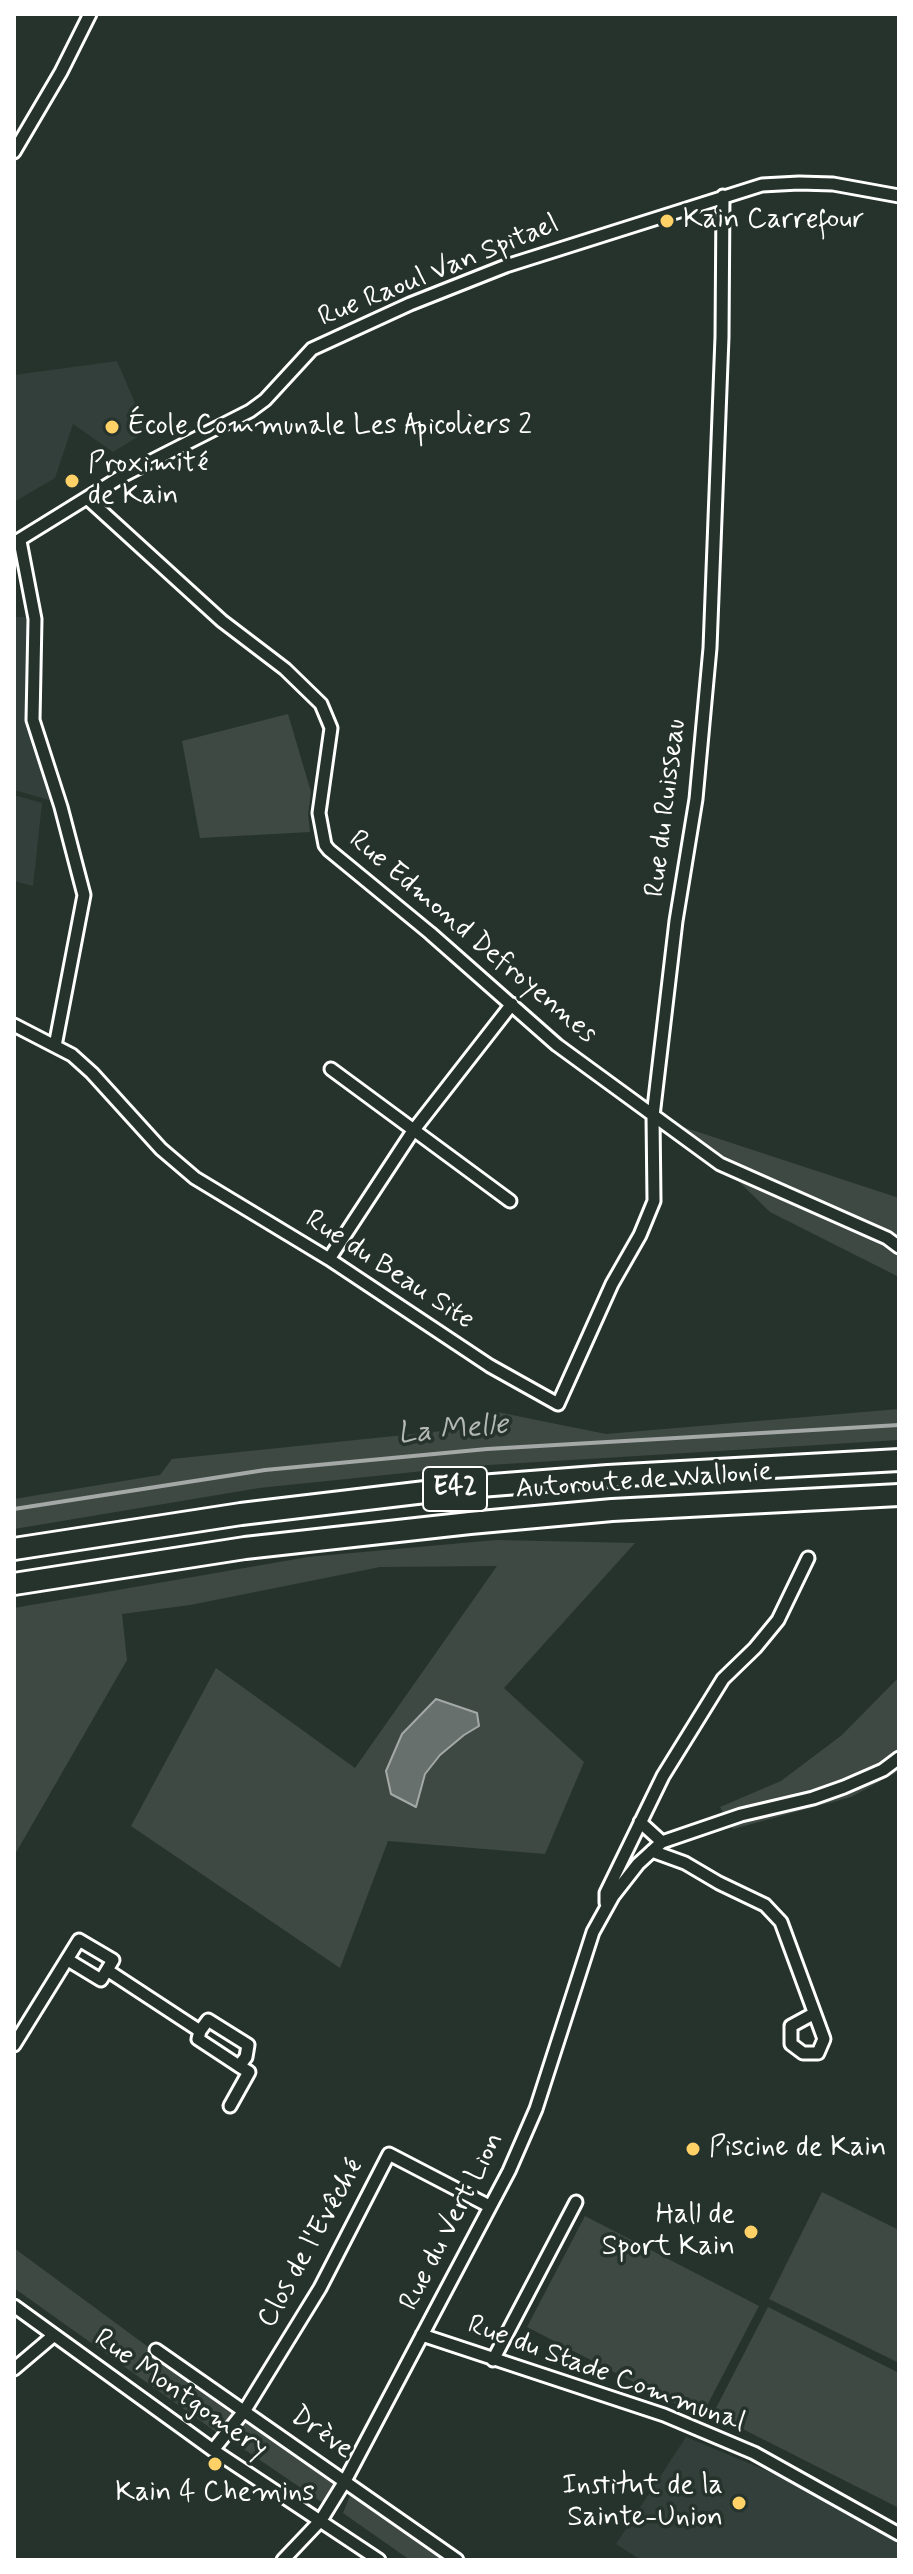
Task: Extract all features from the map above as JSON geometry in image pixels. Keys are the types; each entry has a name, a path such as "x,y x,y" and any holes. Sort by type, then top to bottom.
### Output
{"highway":[{"name":"Autoroute de Wallonie","path":"14,1549 241,1514 467,1487 899,1460"},
{"name":"Autoroute de Wallonie","path":"14,1584 245,1548 470,1523 612,1510 899,1495"}],"street":[{"path":"14,152 61,72 90,14"},
{"name":"Rue Raoul Van Spitael","path":"17,542 157,457 250,411 265,400 312,349 410,304 506,266 762,185 833,184 899,196"},
{"name":"Rue du Ruisseau","path":"558,1404 612,1284 640,1235 654,1201 653,1116 676,921 696,799 710,648 722,337 723,196"},
{"name":"Rue Edmond Defroyennes","path":"87,498 222,621 285,669 321,704 331,728 319,813 325,845 557,1045 720,1164 887,1238 899,1247"},
{"path":"17,542 35,619 33,720 61,807 84,895 55,1046"},
{"path":"329,1259 413,1131 512,1004"},
{"name":"Rue du Beau Site","path":"14,1025 72,1055 161,1149 195,1178 329,1259 490,1366 558,1404"},
{"path":"331,1069 510,1201"},
{"path":"606,1908 606,1893 663,1776 716,1689 778,1620 808,1558"},
{"path":"606,1908 621,1885 662,1842 741,1815 813,1798 883,1770 899,1758"},
{"path":"640,1822 662,1842"},
{"path":"652,1851 685,1863 765,1905 781,1922 813,2014"},
{"name":"Rue du Vert Lion","path":"283,2560 321,2520 345,2481 509,2171 536,2109 593,1932 606,1908"},
{"path":"14,2045 79,1940 113,1960 101,1980 68,1960"},
{"path":"107,1970 200,2031"},
{"path":"230,2106 249,2072 239,2066 198,2039 208,2020 248,2045 246,2057 239,2066"},
{"name":"Clos de l'Evêché","path":"213,2450 245,2410 320,2288 389,2154 489,2206"},
{"path":"493,2360 576,2202"},
{"name":"Rue Montgomery","path":"14,2306 213,2450 379,2560"},
{"name":"Rue du Stade Communal","path":"422,2335 664,2415 754,2453 899,2534"},
{"path":"14,2369 53,2336"},
{"name":"Drève","path":"156,2350 457,2560"}],"shaded area":[{"name":"École Communale Les Apicoliers 2","path":"117,361 147,431 113,452 73,424 55,478 14,502 14,375"},
{"path":"14,617 31,617 30,721 56,802 14,790"},
{"path":"288,714 311,792 308,814 310,832 200,838 182,741"},
{"path":"14,795 42,803 33,886 14,881"},
{"path":"683,1127 899,1198 899,1277 770,1212"},
{"path":"899,1409 899,1440 472,1466 259,1488 14,1529 14,1499 160,1475 172,1459 491,1426 497,1412 606,1434"},
{"path":"496,1540 635,1543 504,1688 584,1762 545,1854 388,1841 340,1968 131,1826 216,1668 355,1768 497,1566 380,1567 190,1605 122,1614 127,1660 14,1856 14,1608 308,1557"},
{"path":"899,1677 899,1771 851,1797 733,1829 720,1807 781,1781 842,1735"},
{"path":"436,1699 477,1713 479,1726 440,1755 425,1774 416,1807 391,1794 386,1771 402,1734"},
{"path":"822,2192 899,2230 899,2363 769,2299"},
{"path":"585,2216 759,2306 701,2417 527,2327"},
{"path":"14,2248 235,2411 219,2434 14,2288"},
{"path":"768,2307 899,2373 899,2508 713,2414"},
{"path":"246,2417 335,2480 323,2503 232,2441"},
{"name":"Institut de la Sainte-Union","path":"686,2437 806,2487 899,2540 899,2560 641,2560 616,2544"},
{"path":"352,2490 451,2560 410,2560 343,2513"}],"waterway":[{"name":"La Melle","path":"14,1509 265,1470 487,1449 899,1425"}],"place":[{"name":"Kain Carrefour","path":"667,221"},
{"name":"École Communale Les Apicoliers 2","path":"112,427"},
{"name":"Proximité de Kain","path":"72,481"},
{"name":"Piscine de Kain","path":"693,2149"},
{"name":"Hall de Sport Kain","path":"751,2232"},
{"name":"Kain 4 Chemins","path":"215,2464"},
{"name":"Institut de la Sainte-Union","path":"739,2503"}]}
